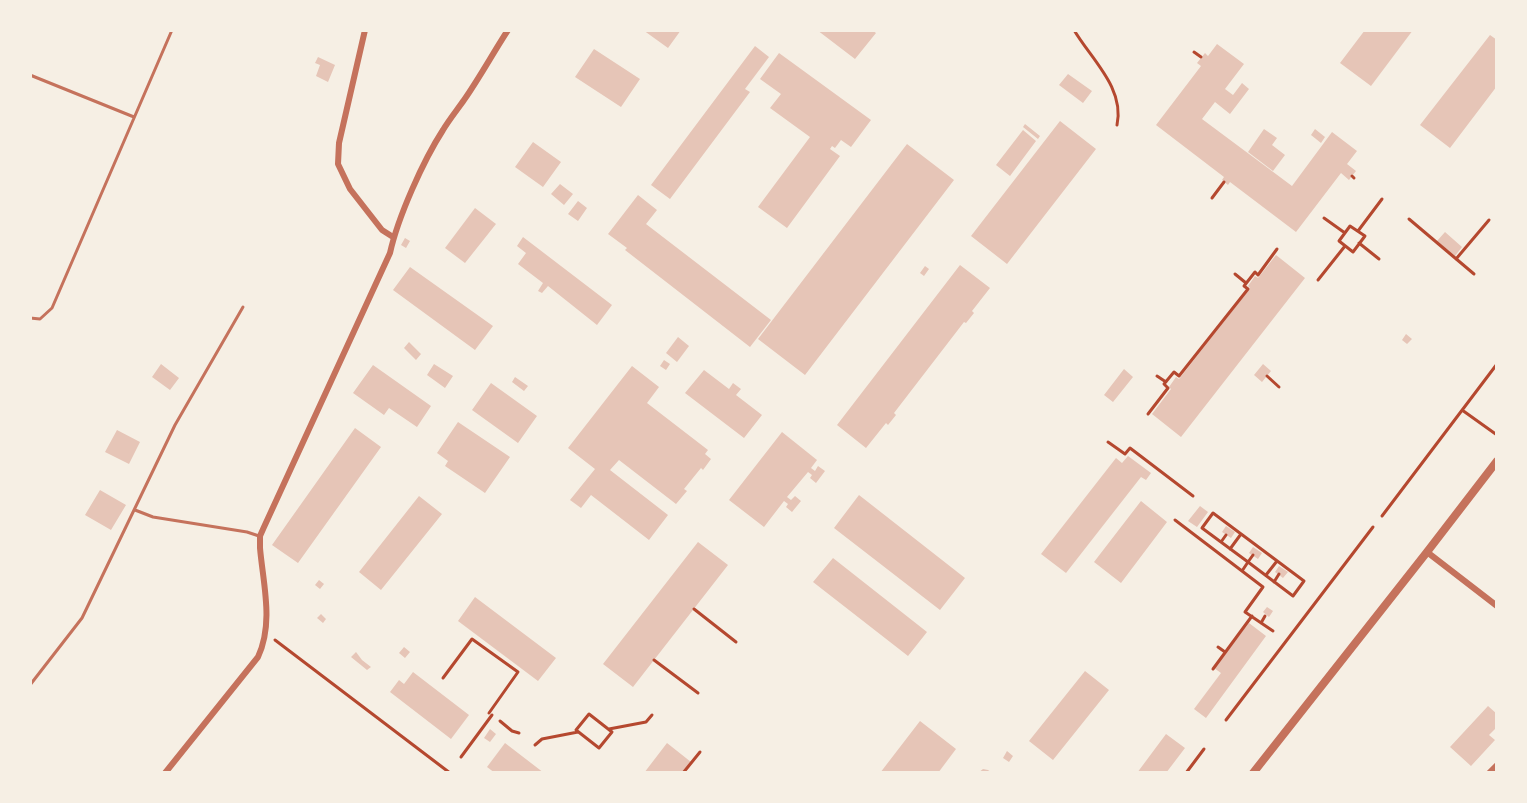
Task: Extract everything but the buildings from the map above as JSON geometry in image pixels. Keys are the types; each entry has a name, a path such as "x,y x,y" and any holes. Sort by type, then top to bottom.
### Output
{"street":[{"path":"365,30 339,143 338,164 350,189 382,230 393,237"},
{"path":"165,773 258,657 266,634 267,616 261,536 390,253 393,237 414,188 442,132 508,30"},
{"path":"1253,773 1497,461"},
{"path":"1427,552 1497,606"},
{"path":"1489,773 1497,765"}],"lane":[{"path":"30,318 40,319 52,308 172,30"},
{"path":"30,75 134,118"},
{"path":"30,686 82,618 175,425 243,307"},
{"path":"135,510 153,517 261,536"}],"path":[{"path":"1074,30 1113,90 1119,115 1117,125"},
{"path":"1194,52 1201,57"},
{"path":"1212,198 1224,182"},
{"path":"1358,231 1382,199"},
{"path":"1324,218 1345,233"},
{"path":"1409,219 1474,274"},
{"path":"1456,259 1490,220"},
{"path":"1350,226 1358,231 1365,236 1353,252 1339,241 1350,226"},
{"path":"1359,243 1379,259"},
{"path":"1318,280 1345,246"},
{"path":"1148,414 1168,388 1164,384 1174,372 1179,376 1248,289 1244,286 1246,283 1255,272 1258,275 1277,249"},
{"path":"1235,274 1246,283"},
{"path":"1382,516 1497,364"},
{"path":"1157,376 1166,382"},
{"path":"1267,376 1279,387"},
{"path":"1462,410 1497,435"},
{"path":"1108,442 1125,454 1130,448 1193,496"},
{"path":"1213,513 1304,581 1293,596 1221,542 1202,528 1213,513"},
{"path":"1175,520 1263,587 1245,612 1273,631"},
{"path":"1226,720 1373,527"},
{"path":"1230,549 1241,534"},
{"path":"1221,542 1226,535"},
{"path":"1242,570 1253,555"},
{"path":"1266,575 1277,561"},
{"path":"1274,582 1279,574"},
{"path":"694,609 736,642"},
{"path":"1213,669 1252,616"},
{"path":"1261,623 1265,616"},
{"path":"266,634 450,773"},
{"path":"443,678 472,639 518,672 461,757"},
{"path":"1218,647 1225,652"},
{"path":"654,660 698,693"},
{"path":"588,714 612,732 599,748 579,732 576,730 588,714"},
{"path":"609,729 646,722 651,715"},
{"path":"500,721 512,731 519,733"},
{"path":"535,745 542,738 579,732"},
{"path":"1186,773 1204,749"},
{"path":"683,773 700,752"}]}
